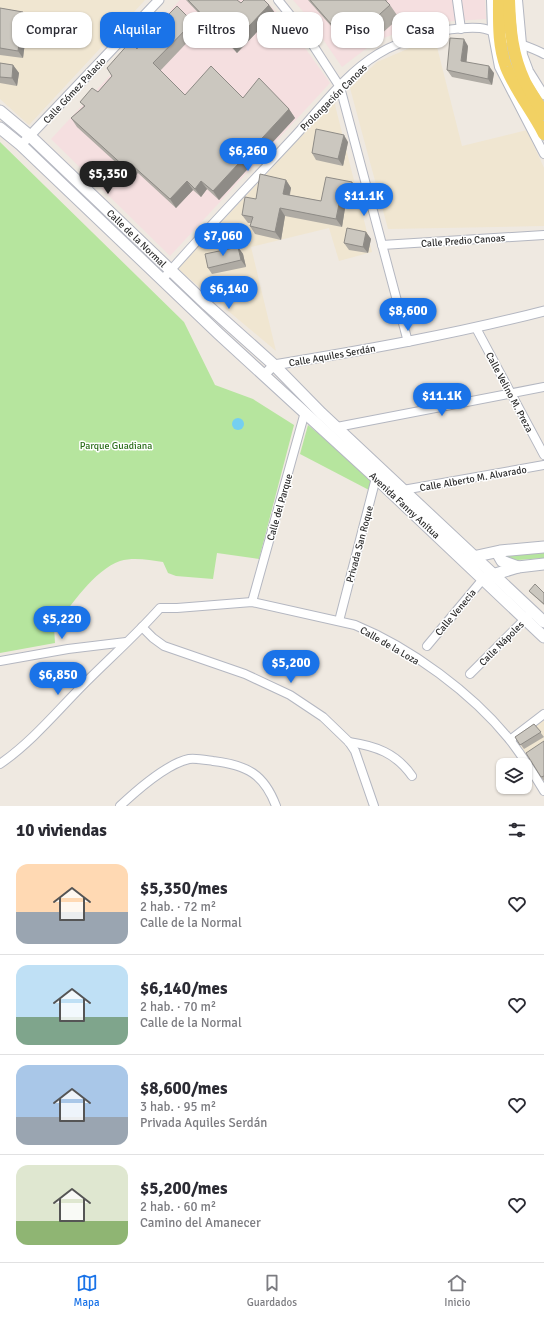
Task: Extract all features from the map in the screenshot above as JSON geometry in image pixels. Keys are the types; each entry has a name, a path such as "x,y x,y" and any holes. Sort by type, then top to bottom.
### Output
{"main road":[{"path":"498,0 496,33 511,77 516,101"},
{"path":"509,0 516,42 514,54 525,82 544,114"},
{"path":"511,77 544,134"},
{"name":"Calle de la Normal","path":"0,111 30,136 170,270 274,365"},
{"name":"Calle de la Normal","path":"0,128 21,145 264,375"},
{"name":"Avenida Fanny Anitua","path":"274,365 321,414 337,427 378,473 403,490 468,558"},
{"name":"Avenida Fanny Anitua","path":"264,375 305,412 378,473 468,558 488,574 529,615 544,637"},
{"path":"305,412 314,410 321,414"},
{"path":"468,558 544,547"},
{"path":"499,553 502,561 518,567"},
{"path":"488,574 499,553"},
{"path":"488,574 518,567 544,564"},
{"name":"Avenida Fanny Anitua","path":"529,615 544,622"}],"street":[{"name":"Calle Gómez Palacio","path":"21,145 159,0"},
{"path":"278,0 307,36 340,87 408,342"},
{"path":"457,0 461,29"},
{"path":"491,0 499,67 544,154"},
{"path":"518,0 516,42 526,64 544,95"},
{"name":"Prolongación Canoas","path":"162,280 340,87 378,54 400,44 426,35 461,29 480,28 496,33"},
{"path":"496,33 544,54"},
{"name":"Calle Predio Canoas","path":"382,245 544,235"},
{"name":"Calle Aquiles Serdán","path":"264,375 274,365 408,342 476,328 544,311"},
{"name":"Calle Velino M. Preza","path":"476,328 544,455"},
{"path":"337,427 544,388"},
{"name":"Calle del Parque","path":"252,602 305,412"},
{"name":"Calle Alberto M. Alvarado","path":"403,490 544,465"},
{"name":"Privada San Roque","path":"339,620 378,473"},
{"name":"Calle Venecia","path":"427,646 488,574"},
{"name":"Calle de la Loza","path":"142,627 160,608 252,602 339,620 368,630 434,671 474,703 510,740 544,791"},
{"name":"Calle Nápoles","path":"470,674 529,615"},
{"path":"0,764 31,739 142,627 164,646 245,674 290,695 322,717 349,742 359,762 374,806"},
{"path":"0,661 68,649 126,642"},
{"path":"510,740 544,714"},
{"path":"349,742 365,744 386,752 404,764 412,776"},
{"path":"120,806 158,775 189,759 226,763 253,772 266,783 276,806"}],"shaded area":[{"path":"0,0 145,0 134,12 100,12 100,48 29,125 0,99"},
{"path":"180,0 265,0 276,12 257,12 257,48 305,48 330,83 170,256 51,139 135,48 175,48 175,12 169,12"},
{"path":"293,0 485,0 486,19 449,21 449,12 392,12 392,35 384,38 384,12 331,12 331,48 367,48 342,67 323,39 323,12 304,12"},
{"path":"410,48 437,48 462,146 527,130 544,168 544,226 388,229 350,88 377,62"},
{"path":"334,101 372,252 339,261 329,228 251,247 276,351 178,269"},
{"path":"544,718 544,782 532,764 532,758 528,758 516,739"}],"green space":[{"name":"Parque Guadiana","path":"0,142 184,322 215,385 253,399 294,425 259,559 217,553 213,579 176,576 168,573 163,562 136,559 120,561 101,572 75,599 54,627 55,643 0,653"},
{"path":"308,425 372,478 369,490 300,454"},
{"path":"544,549 544,558 518,560 506,559 506,555"}],"water":[{"path":"238,418 242,420 244,424 242,428 238,430 234,428 232,424 234,420"}],"building":[{"path":"188,0 237,0 241,3 244,0 264,0 269,5 262,12 257,12 257,18 249,26 249,12 199,12"},
{"path":"310,0 385,0 390,5 382,12 331,12 331,24 323,15 323,12 320,12"},
{"path":"177,6 183,12 183,32 175,40 175,12 171,12"},
{"path":"0,8 23,12 12,12 12,48 18,48 18,51 0,48"},
{"path":"450,38 464,39 461,61 489,66 488,79 447,70"},
{"path":"125,48 168,48 153,63 185,95 211,66 243,98 259,78 289,109 213,191 201,181 195,189 187,181 170,199 132,165 127,169 71,118 85,106 80,102 92,88 98,92 112,76 107,68"},
{"path":"0,63 13,65 12,78 0,77"},
{"path":"316,129 344,135 338,159 312,153"},
{"path":"260,174 286,180 283,194 321,201 326,177 352,182 349,196 341,194 336,219 280,208 275,232 250,226 253,217 242,215 245,197 256,199"},
{"path":"347,228 366,232 363,247 344,243"},
{"path":"238,247 241,260 208,268 205,254"},
{"path":"535,584 544,593 544,604 529,591"},
{"path":"534,724 541,732 520,745 515,737"},
{"path":"544,741 544,776 541,777 532,763 532,758 529,758 526,753"}]}
